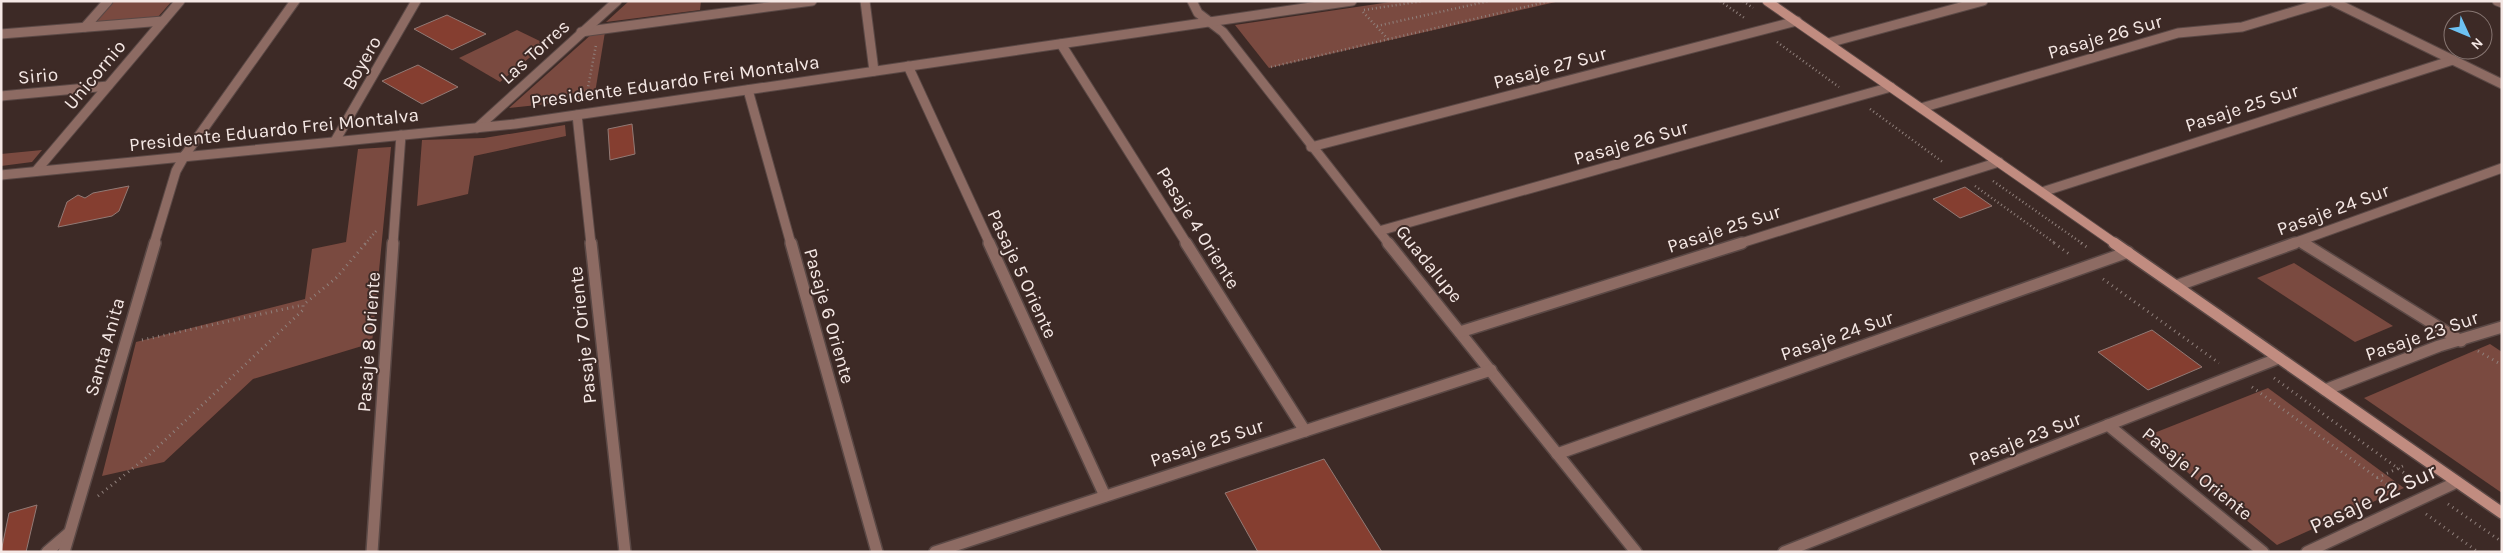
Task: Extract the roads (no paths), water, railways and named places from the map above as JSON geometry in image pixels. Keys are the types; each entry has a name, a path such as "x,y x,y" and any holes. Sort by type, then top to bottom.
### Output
{"main road":[{"path":"1767,1 2502,513"}],"street":[{"name":"Unicornio","path":"85,27 108,1"},
{"name":"Unicornio","path":"36,171 180,1"},
{"name":"Santa Anita","path":"64,552 123,345 176,171 295,1"},
{"name":"Boyero","path":"336,141 416,1"},
{"name":"Las Torres","path":"477,128 617,1"},
{"path":"581,32 812,1"},
{"path":"864,1 874,71"},
{"name":"Guadalupe","path":"1192,1 1198,13 1223,32 1311,147 1636,552"},
{"name":"Presidente Eduardo Frei Montalva","path":"1,175 477,128 1352,1"},
{"path":"1828,43 1982,1"},
{"path":"2330,1 2443,55"},
{"name":"Pasaje 26 Sur","path":"1921,108 2178,33 2247,26 2330,1"},
{"path":"2498,1 2502,3"},
{"path":"1,34 163,21"},
{"name":"Pasaje 27 Sur","path":"1311,147 1797,21"},
{"name":"Pasaje 4 Oriente","path":"1061,44 1305,431"},
{"path":"2453,60 2502,84"},
{"name":"Pasaje 25 Sur","path":"2042,192 2453,60"},
{"name":"Pasaje 5 Oriente","path":"908,66 1105,496"},
{"name":"Sirio","path":"1,96 108,86"},
{"name":"Pasaje 26 Sur","path":"1380,231 1891,87"},
{"name":"Pasaje 6 Oriente","path":"748,90 877,552"},
{"name":"Pasaje 7 Oriente","path":"580,114 625,552"},
{"name":"Pasaje 8 Oriente","path":"372,552 401,135"},
{"name":"Pasaje 25 Sur","path":"1460,332 1999,162"},
{"name":"Pasaje 24 Sur","path":"2176,286 2502,168"},
{"path":"2300,241 2461,341"},
{"name":"Pasaje 24 Sur","path":"1557,454 2128,252"},
{"name":"Pasaje 23 Sur","path":"2325,390 2439,346 2461,341 2502,327"},
{"name":"Pasaje 23 Sur","path":"1784,552 2279,358"},
{"name":"Pasaje 25 Sur","path":"935,552 961,548 1105,496 1491,370"},
{"name":"Pasaje 1 Oriente","path":"2108,425 2263,552"},
{"name":"Pasaje 22 Sur","path":"2307,552 2457,482"},
{"path":"47,552 69,533"}]}
